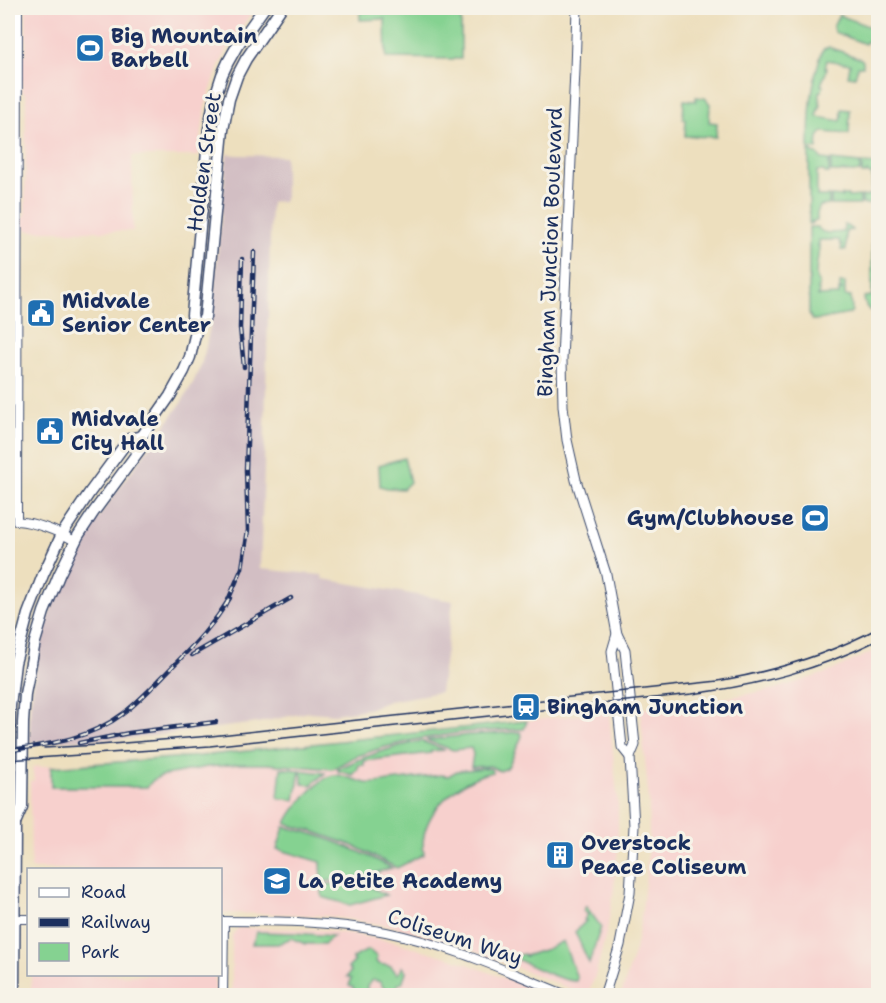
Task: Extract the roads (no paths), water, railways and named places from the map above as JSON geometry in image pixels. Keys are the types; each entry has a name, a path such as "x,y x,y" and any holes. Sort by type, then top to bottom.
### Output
{"main road":[{"name":"Holden Street","path":"196,331 192,315 211,115 222,75 237,46 264,8"},
{"name":"Holden Street","path":"15,823 22,807 23,715 38,632 50,596 75,541 141,448 142,436 170,396 190,357 196,331 205,317 223,130 229,99 246,58 280,8"},
{"name":"Bingham Junction Boulevard","path":"577,8 562,406 572,466 611,596 617,634 612,651 622,747 630,758 634,818 632,874 627,912 620,945 604,996"},
{"name":"Holden Street","path":"15,823 8,807 9,721 14,670 22,633 34,595 62,534 90,492 129,439 142,436"},
{"path":"14,996 15,823"}],"street":[{"path":"18,8 16,521 38,525 75,541"},
{"path":"14,919 27,919"},
{"path":"222,921 224,996"},
{"name":"Coliseum Way","path":"222,921 320,923 386,932 420,940 466,956 569,996"}],"tram line":[{"path":"44,748 211,736 718,681 800,661 859,638 878,628"},
{"path":"8,760 210,746 692,694 788,675 833,660 878,640"}],"railway":[{"path":"226,605 242,568 248,530 246,470 254,252"},
{"path":"242,259 240,328 244,367"},
{"path":"12,750 71,739 111,722 124,713 150,690 197,641 230,598"},
{"path":"192,655 291,598"},
{"path":"79,743 129,733 216,722"}],"place":[{"name":"Big Mountain Barbell","path":"90,48"},
{"name":"Midvale Senior Center","path":"41,313"},
{"name":"Midvale City Hall","path":"50,431"},
{"name":"Gym/Clubhouse","path":"815,518"},
{"name":"Bingham Junction","path":"526,707"},
{"name":"Overstock Peace Coliseum","path":"560,855"},
{"name":"La Petite Academy","path":"277,881"}]}
